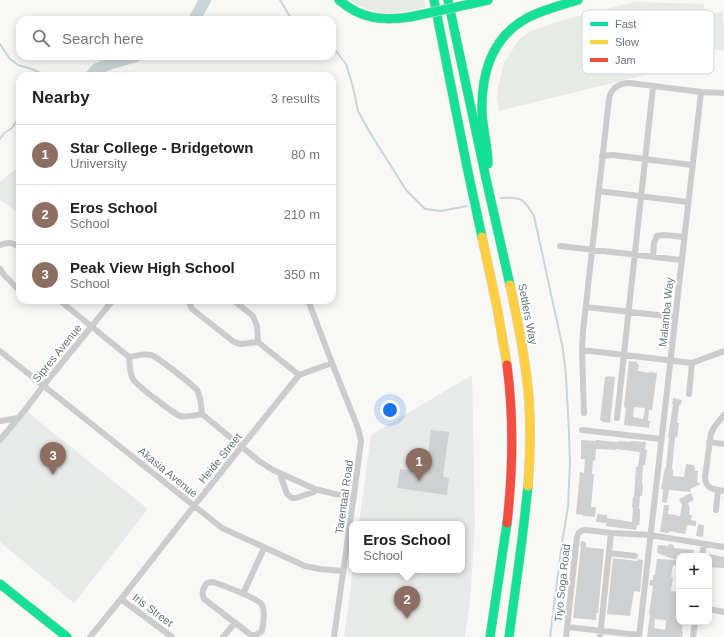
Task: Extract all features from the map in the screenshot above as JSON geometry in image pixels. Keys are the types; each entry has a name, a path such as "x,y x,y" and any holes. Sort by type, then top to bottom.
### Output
{"main road":[{"path":"339,0 350,9 372,18 390,20 488,0"},
{"path":"432,0 438,17 502,334 510,393 512,433 511,480 490,637"},
{"name":"Settlers Way","path":"448,0 486,180 513,298 526,369 530,434 529,474 525,521 509,637"},
{"path":"486,180 488,158 482,115 482,93 486,70 494,49 506,33 520,22 539,13 578,0"},
{"path":"0,584 68,637"}],"street":[{"path":"584,413 582,350 583,331 602,156 609,99 612,91 617,86 626,83 701,92 724,93"},
{"path":"617,418 653,87"},
{"name":"Malamba Way","path":"639,636 701,92"},
{"path":"602,156 613,155 692,165"},
{"path":"598,191 688,202"},
{"path":"653,257 654,243 657,236 664,235 684,237"},
{"path":"0,245 11,243 16,246"},
{"path":"560,246 682,260"},
{"path":"0,268 4,275 16,287"},
{"path":"64,304 129,357 130,370 133,379 144,390 179,415 186,416 202,414"},
{"name":"Sipres Avenue","path":"0,440 110,304"},
{"path":"190,304 192,309 234,342 241,344 258,342 299,375 332,363"},
{"path":"238,304 253,316 257,326 258,342"},
{"name":"Tarentaal Road","path":"310,304 360,434 361,441 351,521"},
{"path":"586,307 675,317"},
{"path":"582,350 692,363 724,351"},
{"name":"Akasia Avenue","path":"0,351 226,531 310,567 343,571"},
{"path":"129,357 148,354 161,360 197,390 200,398 202,414 261,463 315,489 354,498"},
{"path":"689,394 692,363"},
{"name":"Heide Street","path":"90,637 299,375"},
{"path":"716,510 721,490 710,488 706,483 709,442 712,430 724,415"},
{"path":"0,420 18,418"},
{"path":"582,430 661,439"},
{"path":"709,442 724,444"},
{"path":"282,474 281,477 287,494 292,498 314,492 315,489"},
{"name":"Tiyo Soga Road","path":"566,637 577,534 582,530 650,535 724,547"},
{"name":"Tarentaal Road","path":"334,637 349,531"},
{"path":"600,634 611,533"},
{"path":"702,553 704,544"},
{"path":"243,594 264,548"},
{"path":"609,553 635,556"},
{"path":"213,582 243,594 262,605 264,612 262,631 256,635 251,635 235,623 204,599 202,594 203,588 207,583 213,582"},
{"name":"Iris Street","path":"121,599 172,637"},
{"path":"712,610 724,612"},
{"path":"224,637 235,623"},
{"path":"693,637 695,625"},
{"path":"567,626 600,634 639,636"}],"shaded area":[{"path":"350,0 424,0 426,7 406,12 387,13 377,12 359,6"},
{"path":"635,2 704,4 703,10 603,10"},
{"path":"722,12 724,50 714,49 714,13"},
{"path":"582,15 582,74 649,74 499,111 497,97 504,63 518,41 528,32"},
{"path":"16,168 16,211 0,200 0,182"},
{"path":"16,178 16,202 0,191"},
{"path":"472,375 475,526 470,601 465,637 344,637 353,573 465,573 465,521 359,521 371,435"},
{"path":"25,410 148,509 74,603 0,542 0,440"},
{"path":"41,477 78,507 101,480 140,512 73,593 0,533 0,528"},
{"path":"390,497 418,503 415,519 387,513"},
{"path":"372,592 432,602 436,611 433,637 366,637"}],"building":[{"path":"629,361 637,362 637,364 639,364 638,371 657,373 652,410 649,410 649,428 624,425 626,408 624,407","holes":["634,407 645,408 643,419 633,417"]},
{"path":"605,377 615,377 610,423 602,422 600,420"},
{"path":"673,398 682,400 681,405 679,405 677,438 675,437 672,469 673,476 684,477 686,464 694,465 695,471 698,471 697,482 701,484 690,489 691,492 669,490 667,503 662,502 663,489 661,489 666,468"},
{"path":"431,430 449,432 443,477 449,478 447,495 397,488 400,469 426,473"},
{"path":"581,440 646,442 645,449 647,450 645,465 643,465 642,496 640,496 640,518 639,525 637,525 636,530 606,526 606,523 596,522 597,514 607,515 607,518 632,522 636,467 638,467 640,452 616,449 596,449 595,461 593,460 592,474 594,474 591,507 596,507 595,517 583,516 576,514 580,472 584,473 585,459 581,459"},
{"path":"691,493 694,500 688,503 690,508 689,515 692,515 691,520 696,521 696,526 687,525 685,534 669,531 669,533 660,532 664,505 669,505 668,514 680,516 682,505 679,499"},
{"path":"698,524 704,525 703,537 696,536"},
{"path":"581,541 586,542 586,547 584,547 604,549 598,613 596,613 596,620 573,618"},
{"path":"658,545 674,545 674,548 694,550 694,553 676,553 676,560 657,553"},
{"path":"712,555 724,557 724,568 712,567"},
{"path":"613,558 637,561 638,559 643,560 640,592 634,591 630,616 607,614"},
{"path":"657,559 676,560 676,566 673,565 671,577 673,577 671,591 676,592 676,625 683,625 682,637 647,637 653,586 649,585 650,580 653,580 653,575 655,575","holes":["655,619 666,620 665,630 654,628"]}],"waterway":[{"path":"196,16 205,0"},
{"path":"280,0 290,16"},
{"path":"0,44 10,59 18,65 38,72"},
{"path":"336,51 346,64 358,111 406,190 425,209 441,211 467,206"},
{"path":"94,72 97,69 122,60"},
{"path":"0,139 16,122"},
{"path":"501,198 514,198 522,200 534,216 563,349 566,377 570,463 568,507 550,637"}],"traffic: fast":[{"path":"339,0 355,11 372,17 390,19 410,17"},
{"path":"434,0 482,237"},
{"path":"448,0 510,285"},
{"path":"470,4 488,0"},
{"path":"488,164 482,113 482,98 491,57 506,34 516,25 547,9 578,0"},
{"path":"410,17 470,4"},
{"path":"509,637 528,486"},
{"path":"490,637 507,523"},
{"path":"0,584 67,637"}],"traffic: slow":[{"path":"482,237 497,307 507,365"},
{"path":"510,285 519,328 528,385 530,422 528,486"}],"traffic: jam":[{"path":"507,365 511,405 512,444 511,483 507,523"}],"place":[{"name":"Peak View High School","path":"53,475"},
{"name":"Star College - Bridgetown","path":"419,481"},
{"name":"Eros School","path":"407,619"}]}
